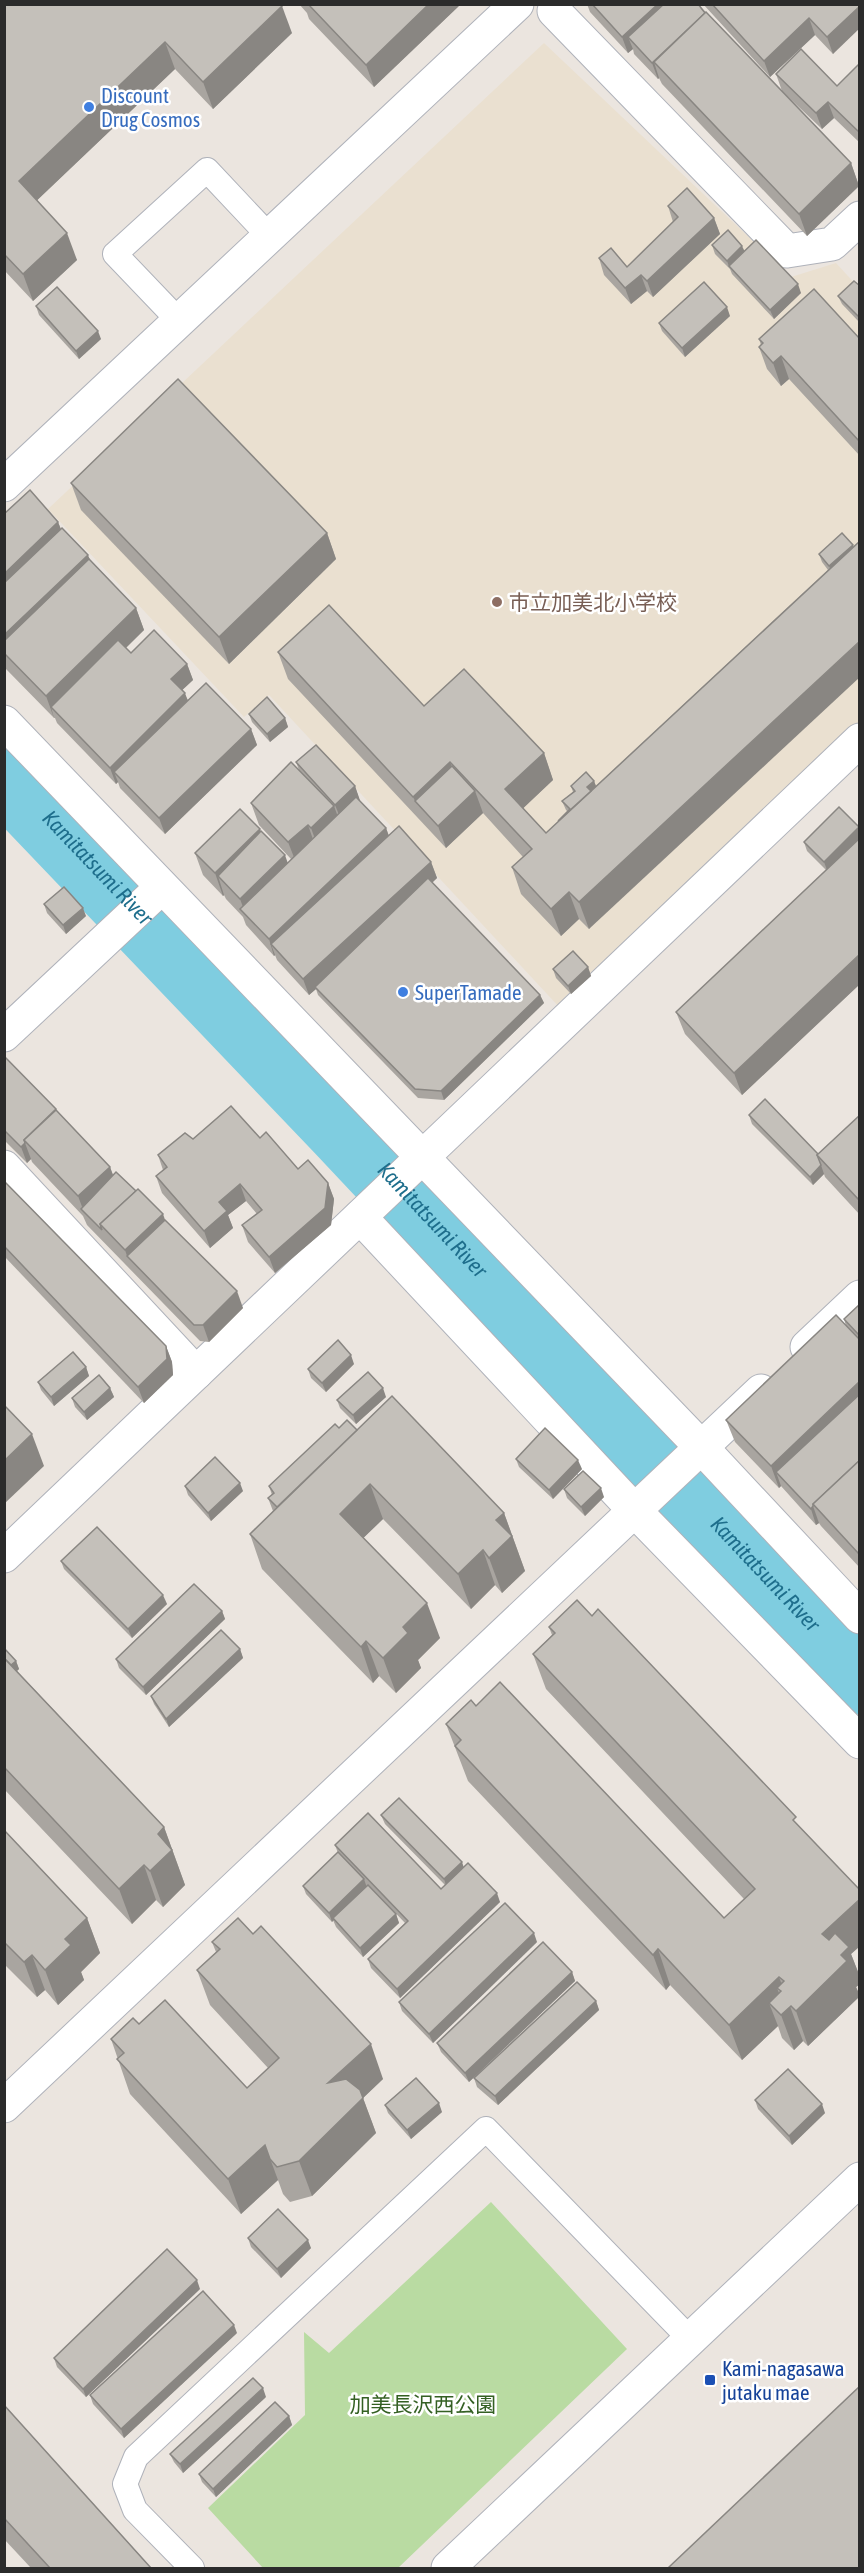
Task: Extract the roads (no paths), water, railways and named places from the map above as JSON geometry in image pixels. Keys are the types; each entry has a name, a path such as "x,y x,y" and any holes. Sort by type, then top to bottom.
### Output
{"street":[{"path":"4,484 180,322 517,4"},
{"path":"554,11 787,251 832,244 860,218"},
{"path":"4,722 860,1617"},
{"path":"4,1556 860,740"},
{"path":"4,1035 162,887"},
{"path":"4,1167 196,1373"},
{"path":"365,1212 643,1503 860,1742"},
{"path":"4,2106 860,1297"},
{"path":"447,2568 860,2179"}],"lane":[{"path":"180,322 115,254 207,170 270,237"},
{"path":"192,2568 135,2510 125,2484 136,2457 486,2129 690,2339"}],"waterway":[{"name":"Kamitatsumi River","path":"4,769 344,1125 860,1674"}],"place":[{"name":"Discount Drug Cosmos","path":"89,107"},
{"name":"市立加美北小学校","path":"497,602"},
{"name":"SuperTamade","path":"403,992"},
{"name":"Kami-nagasawa jutaku mae","path":"710,2380"}],"park label":[{"name":"加美長沢西公園","path":"423,2404"}]}
